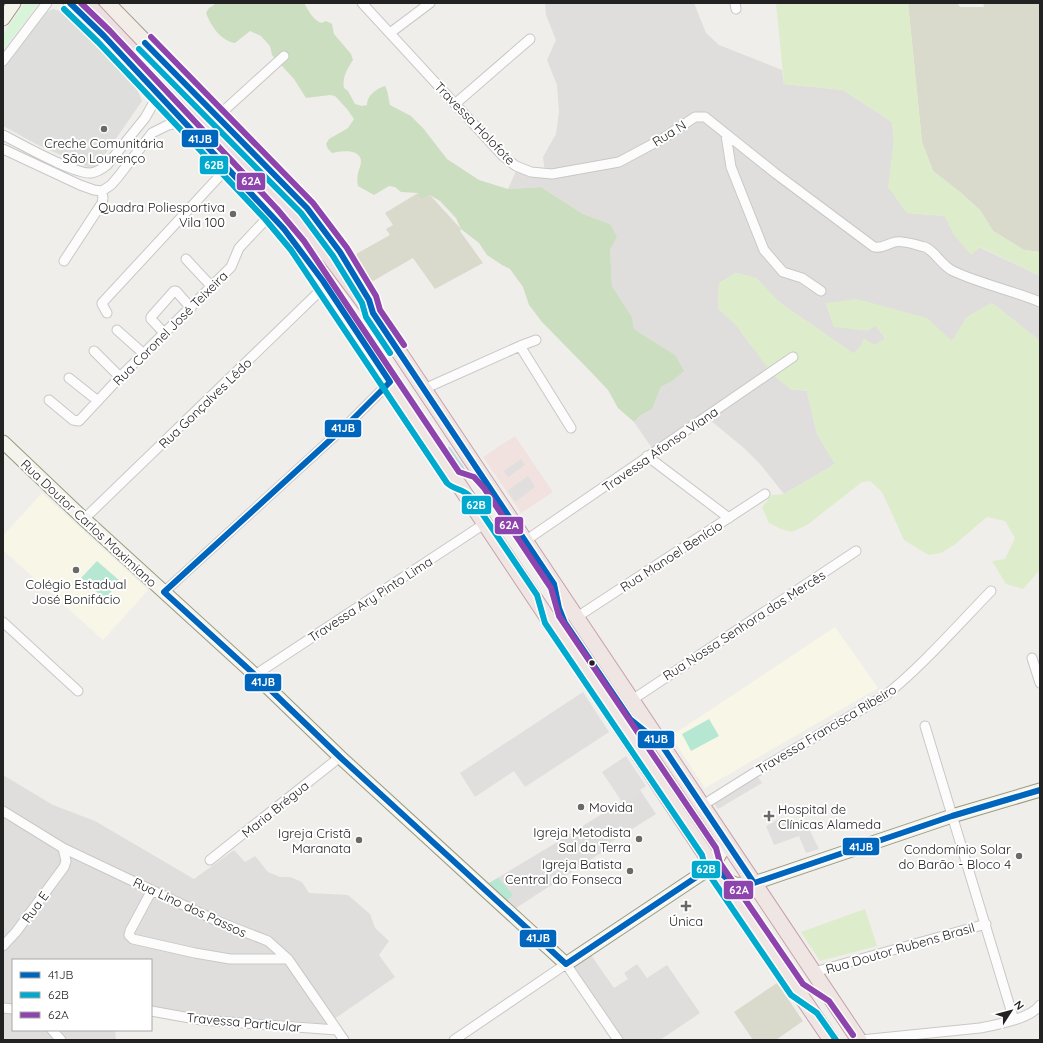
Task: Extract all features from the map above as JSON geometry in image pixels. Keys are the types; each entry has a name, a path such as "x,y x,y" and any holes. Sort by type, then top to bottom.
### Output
{"highway":[{"path":"85,3 291,223 314,262 324,284 831,1040"},
{"path":"108,4 186,111 294,212 317,238 374,313 860,1040"}],"main road":[{"path":"3,18 14,3"},
{"path":"70,3 104,36 158,95 186,111 226,168 271,214 297,245 324,284"},
{"path":"108,4 299,199 317,220 340,252 364,291 374,313"},
{"path":"104,36 100,23 103,16 113,13 122,19"},
{"name":"Rua Doutor Carlos Maximiano","path":"3,442 84,519 255,675 340,757 566,964"},
{"path":"713,866 733,884 738,885 754,882 952,816 1040,790"},
{"path":"566,964 713,866 723,849 725,839"}],"street":[{"path":"3,61 47,3"},
{"name":"Travessa Holofote","path":"362,3 503,156 516,166 531,172 552,174 619,162"},
{"path":"390,33 430,3"},
{"path":"454,104 530,39"},
{"path":"218,116 284,56"},
{"path":"3,135 75,169 90,173 100,171 107,165 145,118 158,95"},
{"path":"3,149 80,185 102,191 118,177 152,133 168,125 186,111"},
{"name":"Rua N","path":"619,162 662,139 695,117 705,117 775,173 874,247 881,247 899,241 926,248 950,270 973,280 1040,302"},
{"path":"726,135 731,167 764,250 783,272 802,278 821,291"},
{"path":"107,313 102,302 226,168"},
{"path":"64,261 102,204 102,191"},
{"name":"Rua Coronel José Teixeira","path":"49,400 73,420 79,421 231,267 239,248 271,214"},
{"path":"186,259 212,287"},
{"name":"Rua Gonçalves Lêdo","path":"84,519 324,284"},
{"path":"165,334 151,319 151,317 174,291 191,308"},
{"path":"117,330 144,354"},
{"path":"424,389 536,340"},
{"path":"520,346 571,428"},
{"path":"94,352 120,378"},
{"name":"Travessa Afonso Viana","path":"525,541 793,357"},
{"path":"69,378 98,401"},
{"path":"164,592 351,421 390,382"},
{"path":"647,456 729,518"},
{"name":"Rua Manoel Benício","path":"577,617 765,494"},
{"name":"Travessa Ary Pinto Lima","path":"255,675 484,524"},
{"name":"Rua Nossa Senhora das Mercês","path":"632,700 856,551"},
{"name":"Travessa Francisca Ribeiro","path":"702,805 886,695 917,667 991,591"},
{"path":"3,622 78,691"},
{"path":"1032,658 1040,684"},
{"path":"925,726 1014,1020"},
{"name":"Maria Brégua","path":"210,860 340,757"},
{"name":"Rua Lino dos Passos","path":"4,814 63,848 217,921 268,941 288,959 344,1040"},
{"path":"63,848 66,861 64,867"},
{"name":"Rua E","path":"3,946 16,932 64,867 72,862 85,858"},
{"path":"152,890 130,931 129,935 132,939 230,959 288,959"},
{"name":"Rua Doutor Rubens Brasil","path":"814,972 986,924"},
{"path":"454,1040 566,964"},
{"name":"Rua Doutor Carlos Maximiano","path":"566,964 618,1040"},
{"path":"860,1040 980,1028 1014,1020 1036,1010 1040,1005"},
{"name":"Travessa Particular","path":"152,1011 201,1020 337,1030"},
{"path":"53,1031 61,1040"}],"shaded area":[{"path":"545,3 694,3 706,33 719,45 782,70 784,84 843,90 892,122 894,139 889,187 907,213 945,216 954,235 1040,276 1040,341 992,303 967,317 952,341 826,303 834,327 876,326 886,339 874,345 861,345 854,354 779,302 756,278 736,273 719,283 718,308 737,326 749,343 790,389 807,391 817,434 835,464 784,494 760,464 744,448 705,416 654,451 634,422 641,415 652,409 661,387 672,381 675,355 634,329 632,317 612,286 610,224 583,214 541,187 508,189 520,162 545,173 543,157 556,134 559,112 557,85 547,60 556,40 546,15"},
{"path":"908,3 957,3 960,7 984,7 983,3 1040,3 1040,252 1024,250 993,231 980,210 933,171 922,142"},
{"path":"53,9 60,11 90,38 136,86 142,101 97,166 90,168 38,145 3,126 3,68 47,12"},
{"path":"418,193 428,193 461,229 460,231 483,263 435,289 413,258 366,285 349,258 390,235 386,229 393,225 385,213"},
{"path":"515,436 553,492 521,513 483,457"},
{"path":"521,459 525,465 508,477 504,471"},
{"path":"528,476 535,487 515,502 507,491"},
{"name":"Colégio Estadual José Bonifácio","path":"42,493 148,590 103,640 3,550 3,536"},
{"path":"835,627 878,688 705,788 671,736"},
{"path":"583,692 609,732 525,787 514,771 475,797 460,773"},
{"path":"626,756 646,786 622,802 602,772"},
{"path":"3,775 53,805 95,821 194,879 234,850 245,862 255,856 268,872 280,877 290,877 302,882 309,893 348,895 370,914 375,928 389,941 379,955 395,977 327,1024 152,1011 152,959 12,959 12,1031 115,1031 116,1040 3,1040"},
{"path":"757,775 762,783 718,809 714,804 714,800"},
{"path":"640,790 656,814 608,844 610,847 516,908 489,883 559,841"},
{"path":"782,817 790,829 806,823 819,849 806,853 799,836 774,845 766,826"},
{"path":"591,955 614,988 628,979 624,973 637,964 647,978 667,965 700,1013 660,1040 623,1040 572,967"},
{"path":"777,983 803,1021 776,1040 753,1040 734,1012"}],"green space":[{"path":"25,3 39,3 3,50 3,34"},
{"path":"215,3 304,3 315,19 321,23 326,21 332,24 334,34 351,54 353,60 346,74 344,88 348,91 355,104 362,106 367,105 370,95 385,86 390,105 411,116 423,128 447,159 479,180 508,189 541,187 583,214 610,224 617,237 610,249 612,286 632,317 634,329 675,355 684,371 672,381 661,387 652,409 641,415 634,422 618,408 608,390 542,322 529,305 523,287 510,269 487,255 479,243 461,229 456,218 440,201 428,194 422,199 418,193 401,192 395,187 389,186 374,195 358,186 357,176 361,162 360,157 349,151 332,153 326,144 329,139 348,128 354,119 347,109 335,96 330,95 306,98 294,79 272,55 270,46 261,36 250,31 235,43 230,42 221,36 214,28 206,13"},
{"path":"776,3 908,3 922,142 933,171 980,210 993,231 1024,250 1040,252 1040,276 981,247 971,255 954,235 945,216 907,213 888,187 894,139 892,122 843,90 784,84"},
{"path":"736,273 756,278 779,302 854,354 864,338 874,345 886,338 876,326 867,331 834,327 826,303 857,299 927,318 952,341 967,317 992,303 1040,341 1040,570 1023,589 1006,584 992,561 1005,559 1015,538 1005,521 987,517 954,545 941,553 929,555 904,540 882,492 870,481 862,482 807,525 792,532 781,529 769,523 762,507 772,495 784,494 835,464 817,434 807,391 790,389 772,374 737,326 718,308 719,283"},
{"path":"97,561 120,581 105,599 81,578"},
{"path":"709,719 719,736 691,751 682,734"},
{"path":"498,878 513,895 507,900 489,883"},
{"path":"865,909 877,946 820,961 801,932"}],"waterway":[{"path":"449,448 465,471"},
{"path":"647,744 651,750"},
{"path":"667,773 699,821"}],"transit line":[{"name":"41JB","path":"70,3 104,36 284,229 323,281 390,382 351,421 164,592 255,675 340,757 566,964 713,866 733,884 738,885 754,883 952,816 1040,790"},
{"name":"62A","path":"81,3 110,31 277,209 304,241 459,472 474,477 484,488 551,588 559,616 716,848 720,863 803,984 829,1001 853,1035"},
{"name":"62B","path":"64,9 98,42 265,219 291,250 447,483 471,497 537,595 545,623 702,855 706,870 791,995 817,1013 836,1040"},
{"name":"62A","path":"151,37 313,203 347,248 376,296 380,310 404,345"},
{"name":"41JB","path":"145,43 307,208 340,252 369,300 373,313 554,584 559,608 565,623 630,719 661,744 754,883"},
{"name":"62B","path":"139,49 301,213 333,256 362,303 366,317 390,353"}],"place":[{"name":"Creche Comunitária São Lourenço","path":"104,129"},
{"name":"Quadra Poliesportiva Vila 100","path":"233,214"},
{"name":"Colégio Estadual José Bonifácio","path":"76,570"},
{"name":"Movida","path":"581,807"},
{"name":"Hospital de Clínicas Alameda","path":"769,816"},
{"name":"Igreja Metodista Sal da Terra","path":"639,839"},
{"name":"Igreja Cristã Maranata","path":"359,840"},
{"name":"Condomínio Solar do Barão - Bloco 4","path":"1019,856"},
{"name":"Igreja Batista Central do Fonseca","path":"630,871"},
{"name":"Única","path":"686,906"}]}
